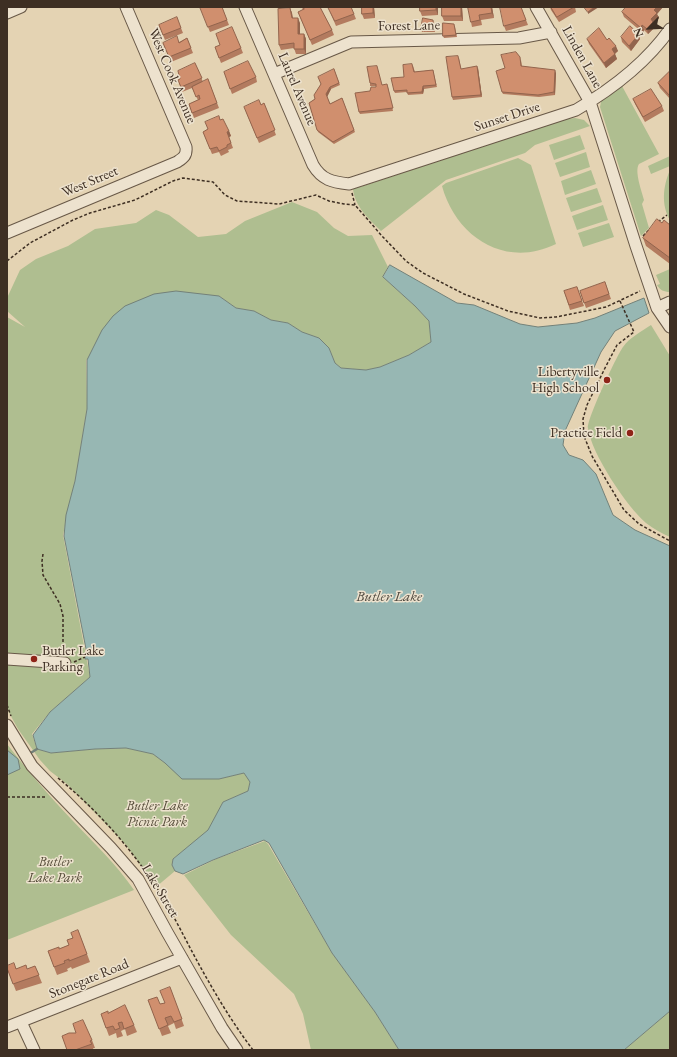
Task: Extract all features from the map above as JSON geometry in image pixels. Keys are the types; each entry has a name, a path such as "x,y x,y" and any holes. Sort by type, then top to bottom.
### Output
{"street":[{"path":"7,13 21,7"},
{"name":"West Cook Avenue","path":"126,7 186,147 187,152 184,158"},
{"name":"Linden Lane","path":"536,7 590,102 657,308 670,326"},
{"name":"Laurel Avenue","path":"248,8 274,74 313,165 318,173 327,179"},
{"name":"Sunset Drive","path":"327,179 349,184 576,110 590,102 631,72 650,54 670,29"},
{"name":"Forest Lane","path":"274,74 351,42 519,38 551,32"},
{"name":"West Street","path":"7,233 184,158"},
{"path":"657,308 670,302"},
{"path":"7,659 65,663"},
{"name":"Lake Street","path":"7,725 32,766 111,848 138,879 222,1028 237,1050"},
{"name":"Stonegate Road","path":"7,1027 182,958"},
{"path":"21,1022 34,1050"}],"path":[{"path":"7,261 30,243 73,220 90,213 135,200 173,181 183,178 213,182 225,195 237,201 279,204 316,195 329,201 355,205 406,261 423,273 464,294 508,312 540,318 556,318 606,307 621,302 637,293"},
{"path":"656,224 667,215"},
{"path":"641,239 652,228"},
{"path":"621,302 634,332 617,344 587,405 583,419 584,436 592,456 624,510 639,524 670,541"},
{"path":"43,554 43,575 60,604 64,616 63,659 65,663"},
{"path":"7,797 53,796 66,784"}],"green space":[{"path":"622,86 659,154 639,164 637,171 644,200 642,204 649,228 641,236 600,107 600,101"},
{"path":"575,118 584,120 590,126 535,145 525,153 446,180 381,231 363,212 354,195 354,188 566,119"},
{"path":"580,135 585,149 554,160 549,145"},
{"path":"586,152 590,167 560,177 555,163"},
{"path":"670,156 670,166 651,174 648,166"},
{"path":"518,158 531,165 556,244 537,251 519,253 501,250 485,244 471,233 459,220 449,204 442,186 446,183"},
{"path":"591,170 596,184 565,195 561,181"},
{"path":"670,170 670,220 665,208 664,195"},
{"path":"597,188 602,202 571,212 566,198"},
{"name":"Butler Lake Picnic Park","path":"292,202 317,212 334,228 348,236 372,235 388,267 383,277 429,321 431,342 409,355 380,367 366,370 341,368 335,363 329,348 319,338 302,332 288,323 271,320 254,311 236,308 219,296 86,360 87,409 75,481 63,535 90,677 50,712 32,734 37,749 51,753 126,748 153,754 165,763 219,779 244,773 250,782 248,791 223,802 208,831 173,859 172,865 175,871 156,887 126,845 67,784 50,771 40,760 18,729 7,709 7,317 25,327 7,311 7,298 20,270 36,259 68,246 95,229 136,223 156,210 169,215 198,237 226,234 245,221"},
{"path":"603,205 608,220 577,230 572,216"},
{"path":"609,223 614,237 583,247 578,233"},
{"path":"670,269 670,292 668,292 658,287 657,285 660,284 656,275"},
{"name":"Practice Field","path":"651,325 670,356 670,537 646,523 629,505 603,465 591,439 588,428 592,413 619,353 632,338"},
{"name":"Butler Lake Park","path":"7,744 47,793 97,846 134,890 7,940"},
{"path":"265,841 332,953 375,1012 399,1050 311,1050 303,1014 294,994 231,935 184,875 216,859"},
{"path":"670,1011 670,1050 624,1050"}],"water":[{"name":"Butler Lake","path":"390,265 457,303 474,305 520,324 538,327 577,323 595,318 644,298 649,313 615,331 601,352 565,431 563,445 569,455 583,460 596,474 613,515 635,530 670,546 670,1011 624,1050 399,1050 375,1012 332,953 269,843 264,840 213,860 183,874 175,871 172,865 173,859 208,830 223,802 248,791 250,782 244,773 219,779 182,779 153,754 126,748 51,753 37,749 33,735 50,712 90,677 88,659 85,659 85,655 87,654 64,536 66,515 75,481 87,409 87,360 102,330 113,316 125,306 154,294 176,291 219,296 236,308 254,311 271,320 288,323 302,332 319,338 329,348 335,363 341,368 366,370 380,367 409,355 431,342 429,321 383,277"},
{"path":"7,750 18,759 20,769 7,775"}],"building":[{"path":"200,7 222,7 227,20 208,27"},
{"path":"302,7 320,7 332,30 310,40 298,12 304,9"},
{"path":"328,7 351,7 354,14 335,21"},
{"path":"362,7 373,7 373,13 362,14"},
{"path":"420,7 436,7 436,10 420,11"},
{"path":"442,7 461,7 461,16 442,16"},
{"path":"468,7 491,7 492,13 479,15 480,20 471,22"},
{"path":"500,7 521,7 526,20 504,26"},
{"path":"551,7 574,7 557,17"},
{"path":"584,7 594,7 588,12"},
{"path":"626,7 657,7 654,10 657,13 651,19 653,22 647,29 642,25 641,28 622,12"},
{"path":"290,8 292,18 298,18 298,34 304,34 304,49 294,49 294,43 279,45 278,9"},
{"path":"177,17 181,28 163,35 159,25"},
{"path":"423,18 433,20 434,30 421,29"},
{"path":"443,23 454,24 456,35 443,36"},
{"path":"630,26 639,34 629,46 621,37"},
{"path":"232,27 241,48 219,58 215,47 220,45 216,34"},
{"path":"599,28 607,40 609,38 616,46 612,49 615,54 604,63 587,39"},
{"path":"177,36 179,43 187,38 191,48 169,57 163,43"},
{"path":"516,52 520,57 521,66 555,70 554,92 538,95 502,92 496,71 505,68 501,55"},
{"path":"458,56 461,69 477,66 481,95 452,97 446,57"},
{"path":"248,61 256,77 230,89 224,72"},
{"path":"195,63 202,78 181,87 178,80 180,79 178,71"},
{"path":"412,64 414,72 433,70 436,85 423,86 422,92 407,93 407,90 394,91 391,78 404,77 403,65"},
{"path":"377,66 382,85 387,84 393,108 359,112 355,93 370,91 371,87 376,87 376,84 370,83 367,67"},
{"path":"334,69 339,83 330,87 326,94 330,104 342,98 354,130 333,142 317,130 309,103 315,99 314,95 321,84 318,77"},
{"path":"670,71 670,96 658,83"},
{"path":"208,79 217,103 192,113 189,104 200,99 199,95 196,97 192,87"},
{"path":"651,89 662,106 643,117 633,99"},
{"path":"259,100 261,105 264,103 275,130 257,138 244,107"},
{"path":"219,116 220,120 223,119 229,131 227,132 231,143 219,151 217,147 210,149 203,132 208,129 205,122"},
{"path":"657,219 662,223 664,220 670,225 670,258 643,238"},
{"path":"605,282 609,294 584,303 580,291"},
{"path":"577,287 582,301 569,305 564,291"},
{"path":"78,930 87,954 69,961 69,959 64,961 65,963 54,967 48,951 69,945 67,940 73,938 71,933"},
{"path":"14,963 16,969 26,965 27,969 35,966 39,975 13,984 7,966"},
{"path":"170,987 182,1019 174,1022 171,1016 165,1018 168,1025 159,1029 148,1000 157,997 160,1004 165,1003 160,991"},
{"path":"125,1005 134,1025 124,1029 122,1022 118,1023 120,1028 115,1030 113,1026 106,1028 101,1014 108,1011 108,1013"},
{"path":"83,1020 92,1040 90,1041 92,1044 75,1050 67,1050 62,1036 69,1033 76,1033 73,1024"}],"waterway":[{"path":"29,754 37,749"}],"place":[{"name":"Libertyville High School","path":"607,380"},
{"name":"Practice Field","path":"630,433"},
{"name":"Butler Lake Parking","path":"34,659"}]}
